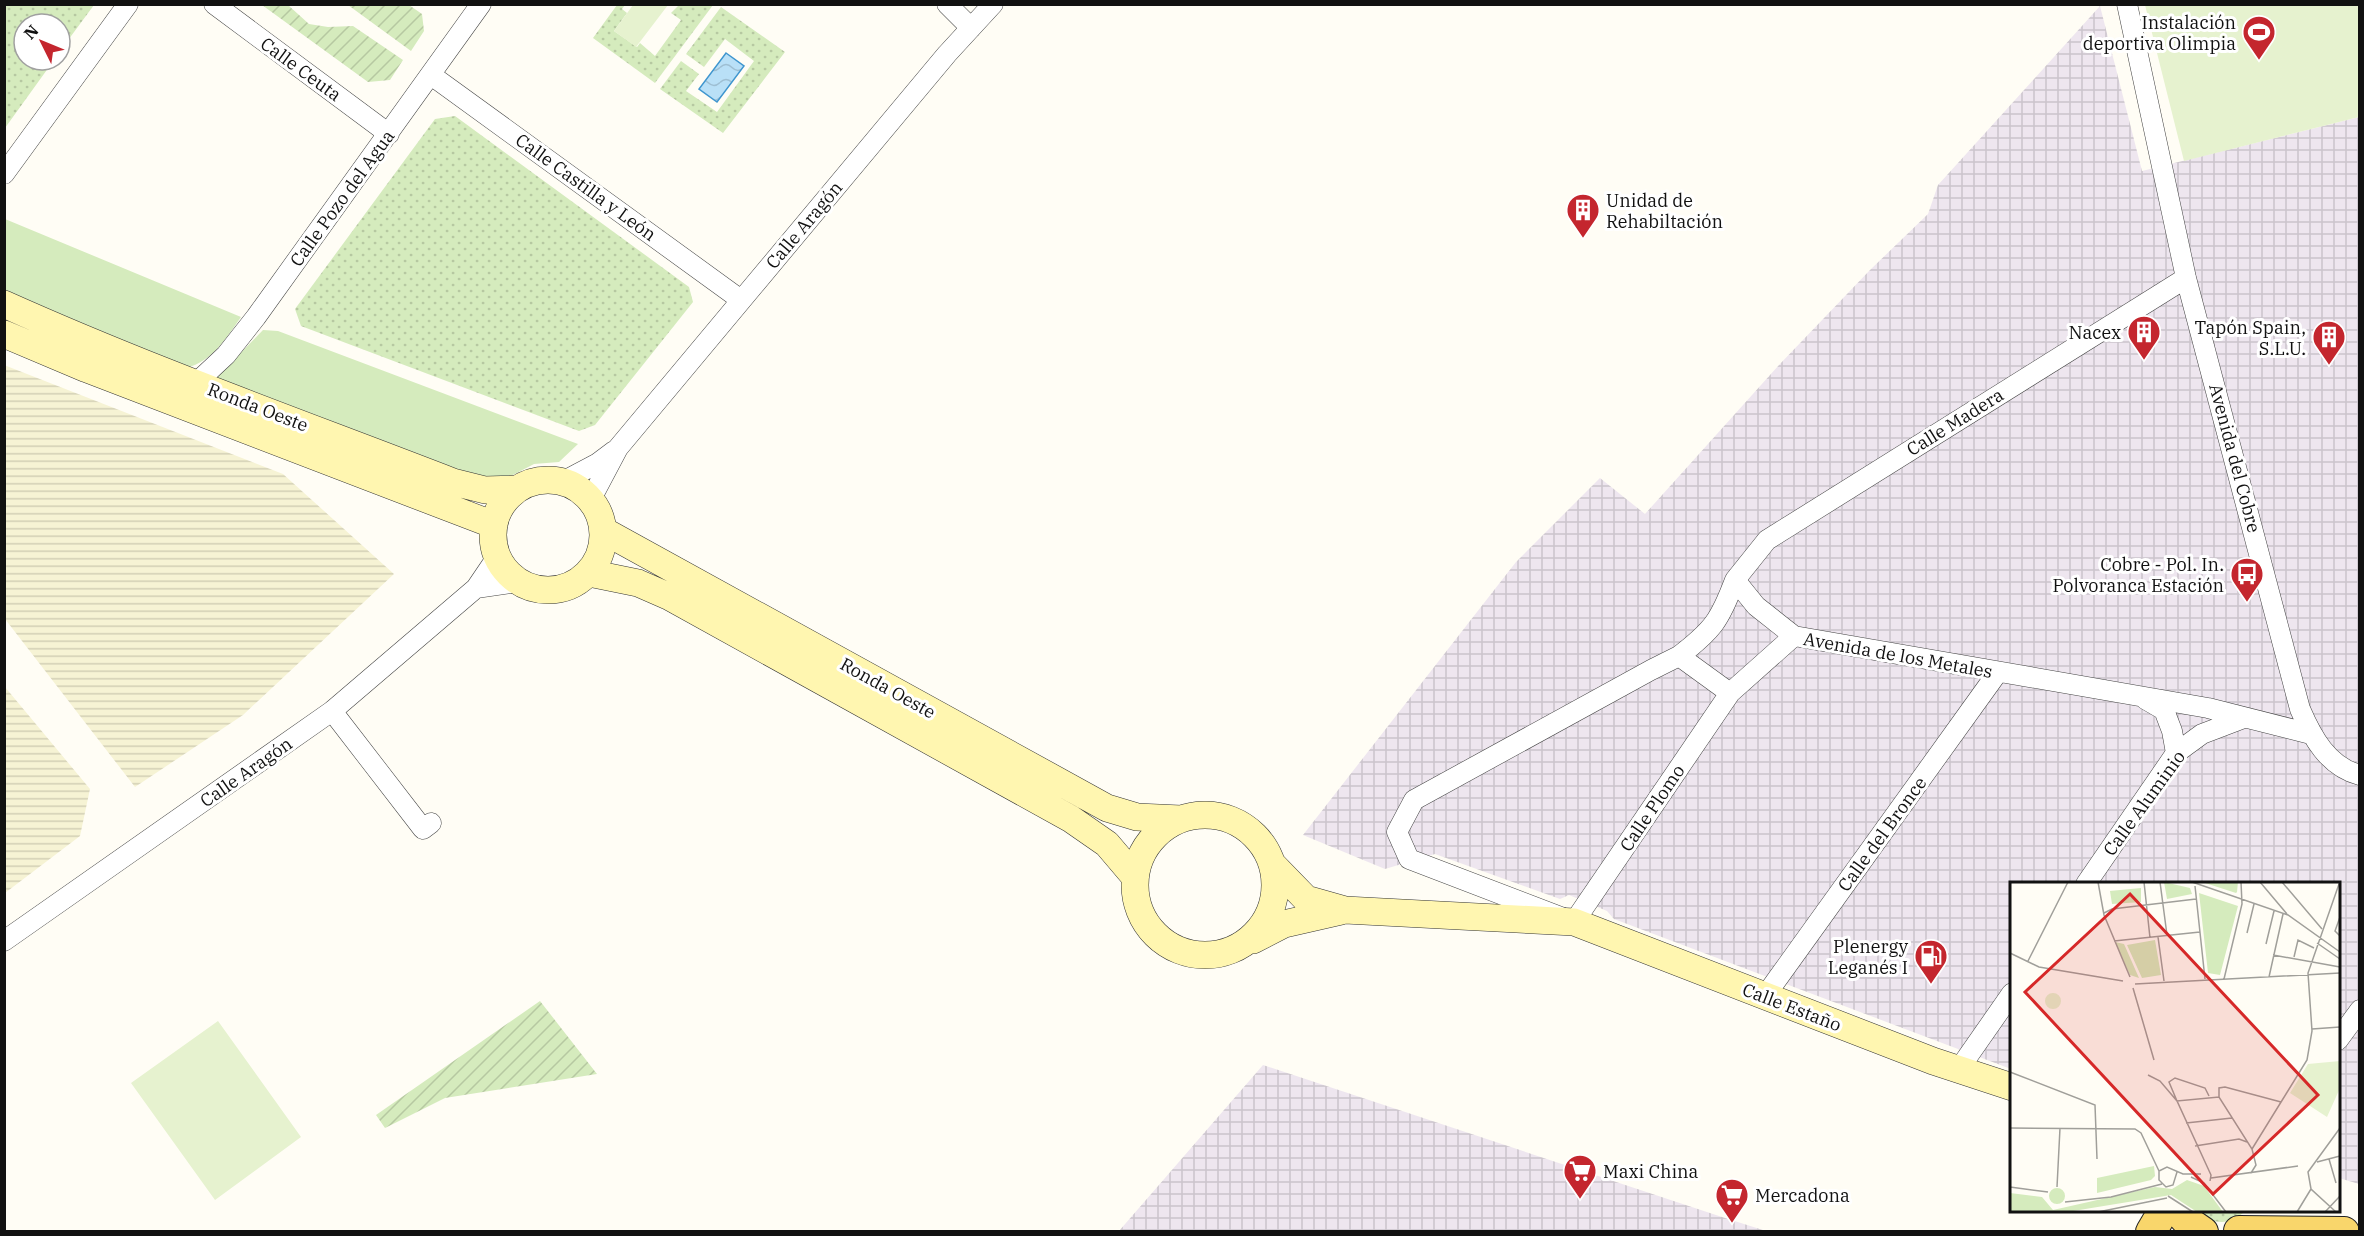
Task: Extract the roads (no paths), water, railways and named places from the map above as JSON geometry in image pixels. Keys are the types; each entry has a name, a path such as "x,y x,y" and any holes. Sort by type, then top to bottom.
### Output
{"main road":[{"name":"Ronda Oeste","path":"4,304 195,384 453,482 485,490 517,489"},
{"name":"Ronda Oeste","path":"4,334 87,369 494,525"},
{"path":"548,479 564,481 579,488 591,499 600,514 604,531 603,546 598,561 589,573 573,584 555,590 536,589 518,582 506,571 497,557 493,542 494,525 502,505 517,489 532,482 548,479"},
{"name":"Ronda Oeste","path":"604,531 1107,808 1137,817 1180,819"},
{"name":"Ronda Oeste","path":"589,573 638,583 670,597 1085,826 1107,844 1135,877"},
{"path":"1203,814 1226,817 1246,828 1262,844 1272,864 1276,888 1271,911 1258,932 1239,947 1218,954 1196,955 1175,949 1157,937 1143,920 1136,899 1135,877 1140,858 1150,842 1164,828 1180,819 1203,814"},
{"name":"Calle Estaño","path":"1272,864 1306,899 1345,910 1574,922 1765,996 2010,1086"},
{"name":"Calle Estaño","path":"1239,947 1284,924 1345,910"},
{"path":"2151,1232 2163,1212"},
{"path":"2179,1212 2203,1232"},
{"path":"2239,1231 2253,1221 2259,1212"},
{"path":"2332,1212 2360,1222"},
{"path":"2239,1231 2344,1232"}],"street":[{"path":"4,174 128,4"},
{"name":"Calle Ceuta","path":"214,4 389,134"},
{"path":"946,4 971,28"},
{"name":"Calle Aragón","path":"591,499 618,448 947,54 993,4"},
{"name":"Avenida del Cobre","path":"2127,4 2186,278 2266,575 2287,663 2300,709 2311,734"},
{"name":"Calle Pozo del Agua","path":"195,384 226,355 256,317 431,75 470,8"},
{"name":"Calle Castilla y León","path":"431,75 741,300"},
{"name":"Calle Madera","path":"1679,656 1706,635 1719,618 1736,580 1767,540 2186,278"},
{"name":"Calle Aragón","path":"564,481 598,463 618,448"},
{"name":"Calle Aragón","path":"4,941 332,711 477,588 497,557"},
{"path":"1736,580 1755,606 1794,636"},
{"path":"477,588 518,582"},
{"name":"Avenida de los Metales","path":"1730,693 1794,636 2208,708 2311,734"},
{"path":"1679,656 1730,693"},
{"name":"Calle Estaño","path":"1574,922 1409,859 1397,832 1414,800 1679,656"},
{"name":"Calle del Bronce","path":"1765,996 1998,672"},
{"name":"Calle Plomo","path":"1574,922 1730,693"},
{"path":"2141,697 2164,710 2172,731 2176,753"},
{"path":"332,711 423,829 431,823"},
{"name":"Calle Aluminio","path":"2087,882 2176,753 2202,734 2244,718"},
{"path":"2311,734 2328,757 2350,772 2360,774"},
{"path":"1959,1069 2010,996"},
{"path":"2340,1037 2360,1010"}],"water":[{"path":"726,53 744,66 717,102 699,89"}],"place":[{"name":"Instalación deportiva Olimpia","path":"2259,61"},
{"name":"Unidad de Rehabiltación","path":"1583,239"},
{"name":"Nacex","path":"2144,361"},
{"name":"Tapón Spain, S.L.U.","path":"2329,366"},
{"name":"Cobre - Pol. In. Polvoranca Estación","path":"2247,603"},
{"name":"Plenergy Leganés I","path":"1931,985"},
{"name":"Maxi China","path":"1580,1200"},
{"name":"Mercadona","path":"1732,1224"}]}
